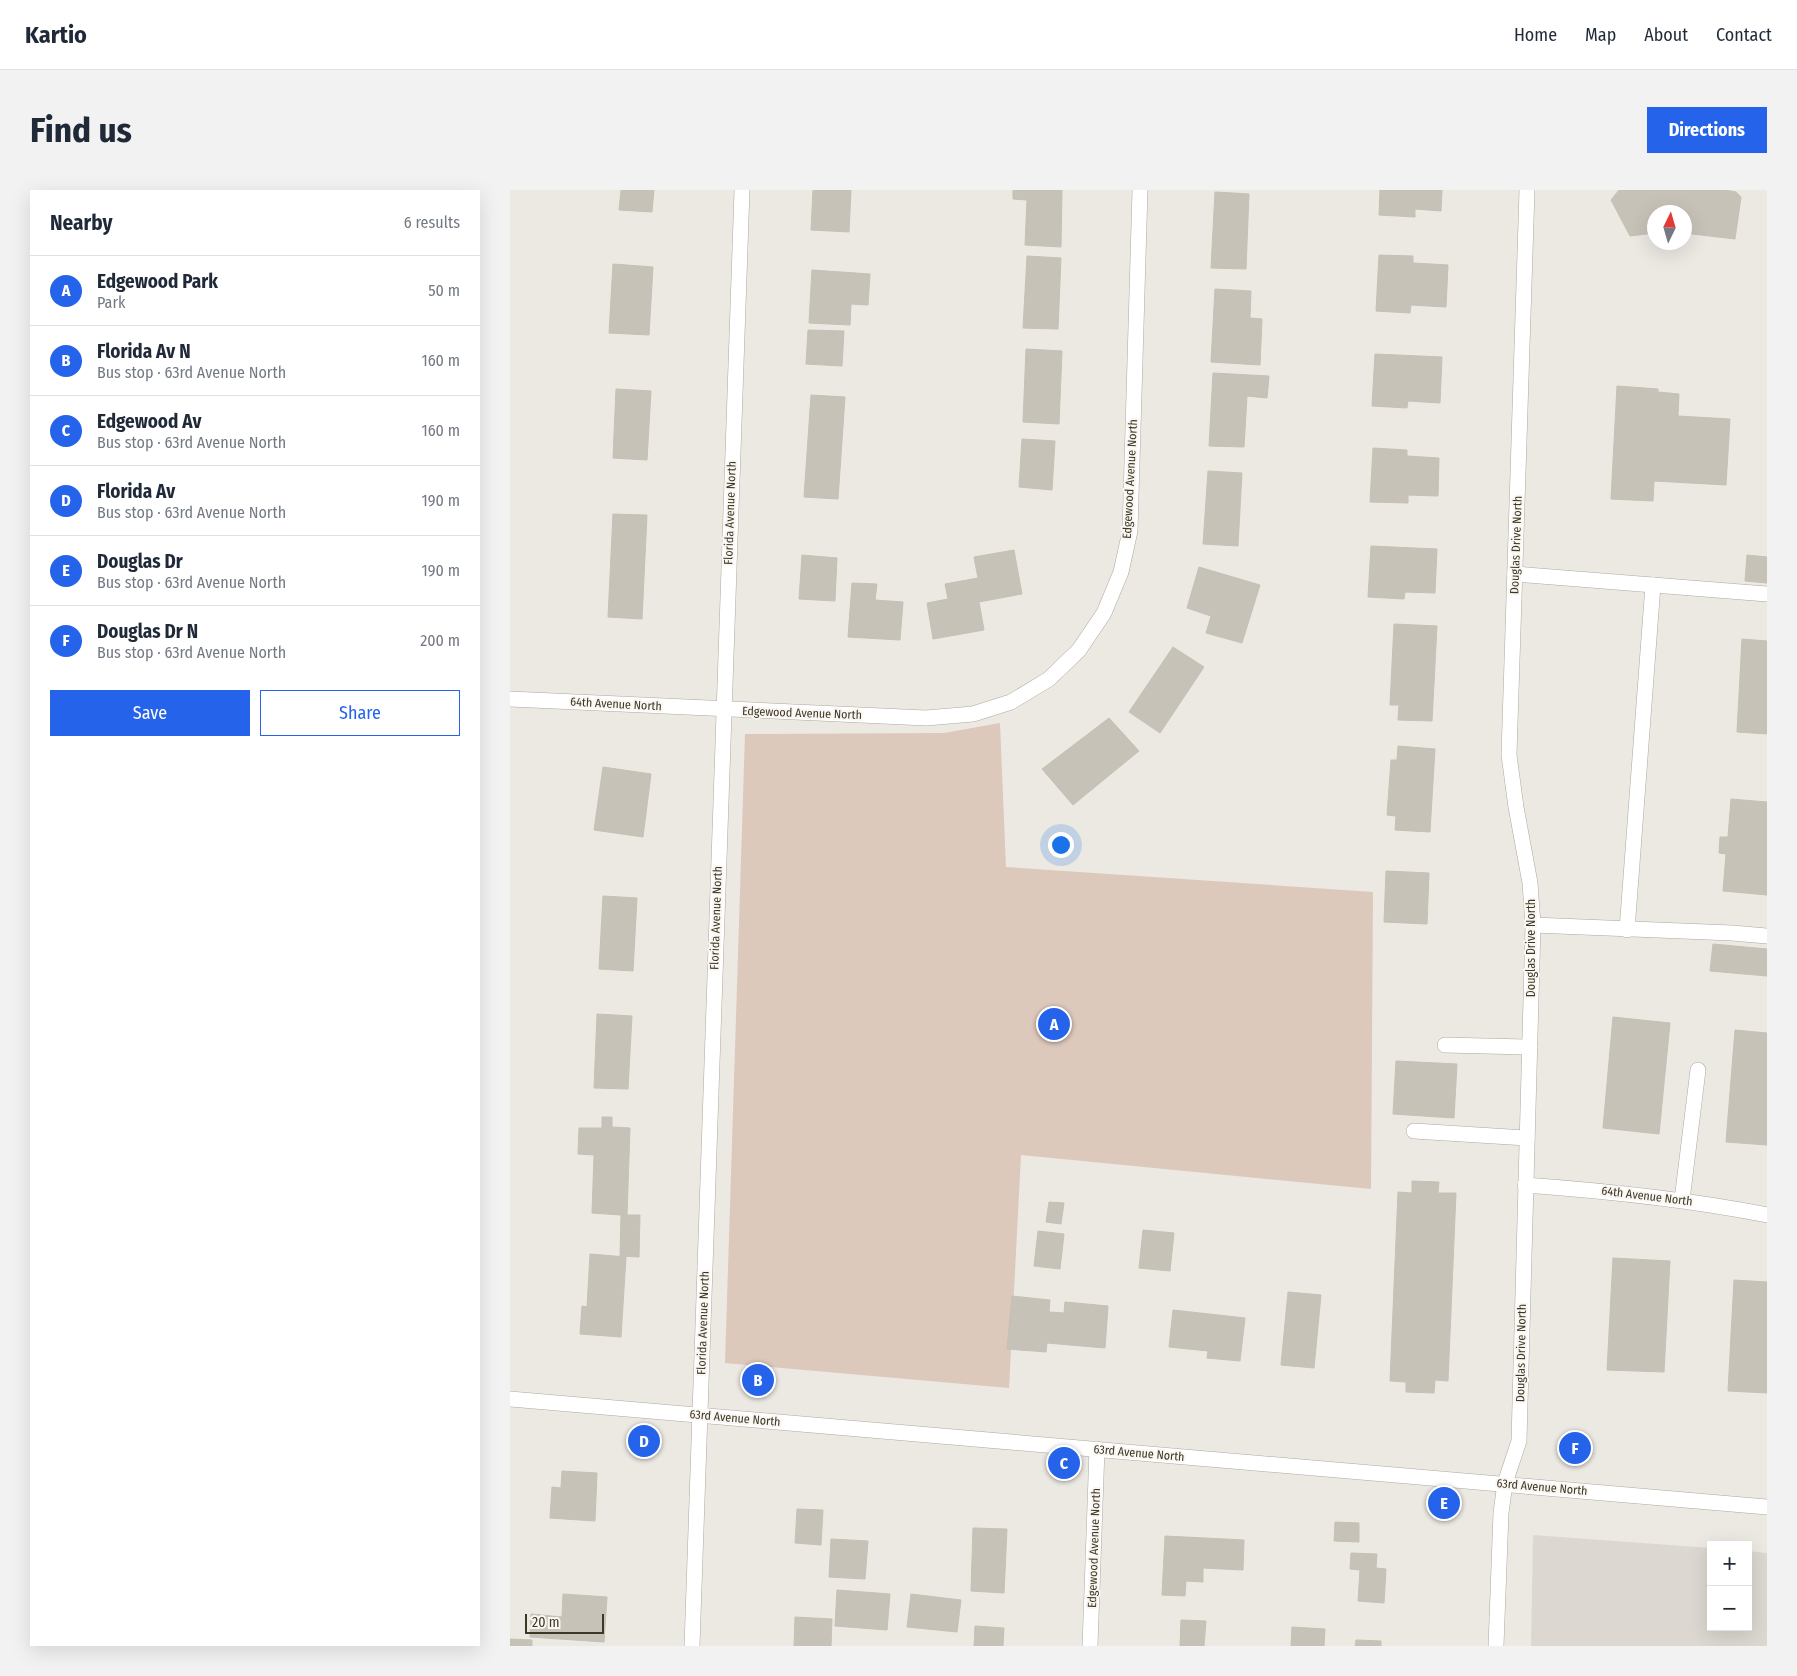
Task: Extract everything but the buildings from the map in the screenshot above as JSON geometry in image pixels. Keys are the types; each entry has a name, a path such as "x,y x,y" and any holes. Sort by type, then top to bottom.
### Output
{"street":[{"name":"Florida Avenue North","path":"692,1646 722,709 742,190"},
{"name":"Edgewood Avenue North","path":"722,709 926,718 974,714 1011,702 1050,679 1079,650 1104,612 1122,572 1130,531 1140,190"},
{"name":"Douglas Drive North","path":"1496,1646 1501,1513 1505,1483 1519,1441 1533,925 1530,883 1516,807 1509,755 1526,190"},
{"path":"1515,574 1767,594"},
{"path":"1627,930 1653,585"},
{"name":"64th Avenue North","path":"510,699 722,709"},
{"path":"1533,925 1767,936"},
{"path":"1445,1045 1530,1047"},
{"path":"1682,1200 1698,1070"},
{"path":"1414,1131 1527,1138"},
{"name":"64th Avenue North","path":"1525,1185 1604,1191 1682,1200 1767,1215"},
{"name":"63rd Avenue North","path":"510,1399 1767,1507"},
{"name":"Edgewood Avenue North","path":"1090,1646 1097,1449"}],"shaded area":[{"path":"1000,723 1006,867 1373,892 1371,1189 1021,1155 1009,1388 725,1363 745,734 944,733"},
{"path":"1533,1535 1707,1548 1707,1631 1752,1631 1752,1551 1767,1553 1767,1646 1531,1646"}],"place":[{"name":"Edgewood Park","path":"1054,1024"},
{"name":"Florida Av N","path":"758,1380"},
{"name":"Florida Av","path":"644,1441"},
{"name":"Douglas Dr N","path":"1575,1448"},
{"name":"Edgewood Av","path":"1064,1463"},
{"name":"Douglas Dr","path":"1444,1503"}]}
